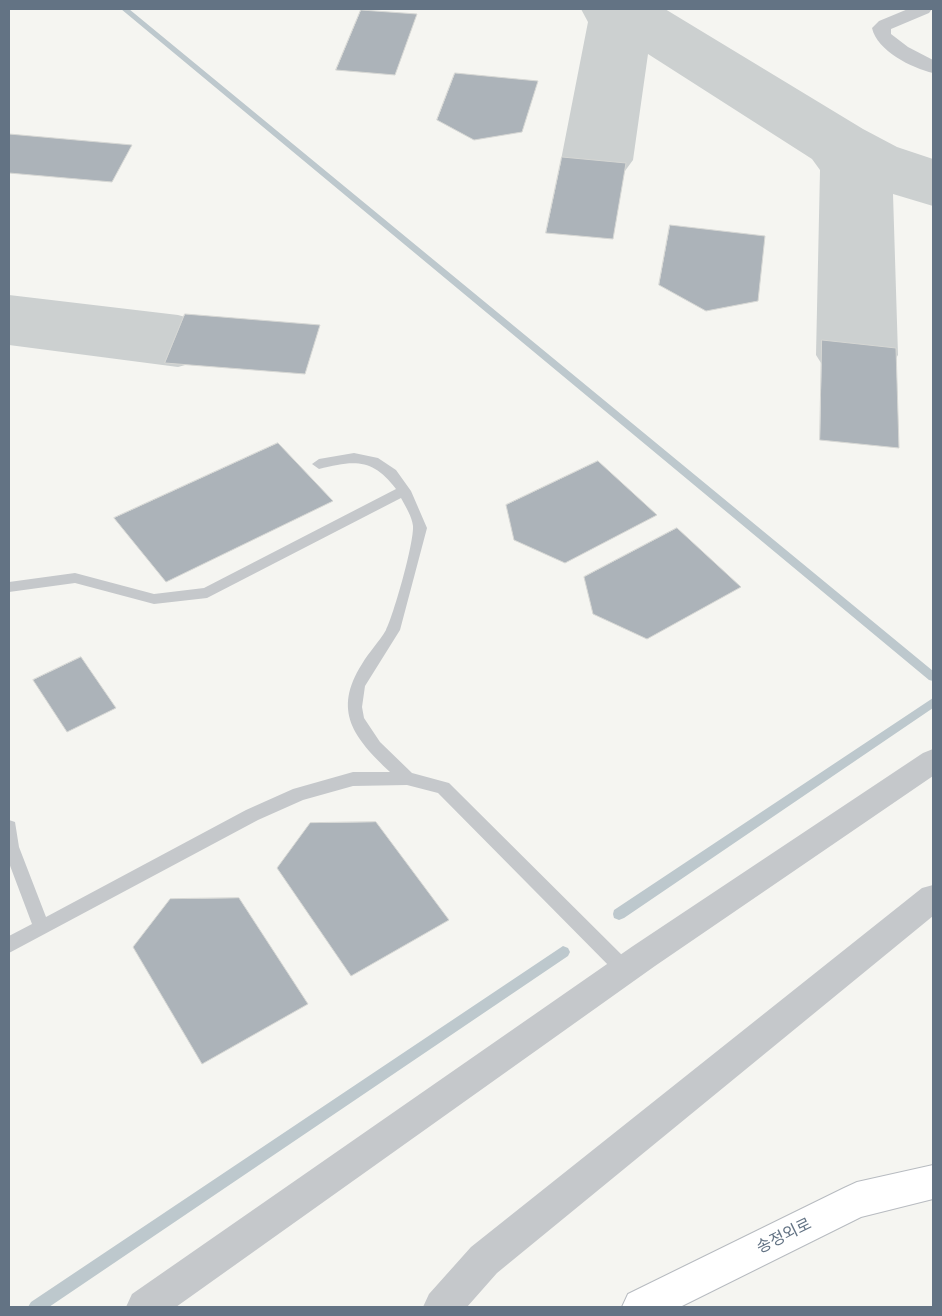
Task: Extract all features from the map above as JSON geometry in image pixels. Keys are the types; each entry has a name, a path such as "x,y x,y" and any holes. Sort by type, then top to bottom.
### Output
{"street":[{"path":"923,9 881,28 881,35 886,42 933,67"},
{"path":"145,1307 625,970 933,761"},
{"path":"442,1307 484,1260 933,898"},
{"name":"송정외로","path":"641,1307 857,1200 933,1182"}],"lane":[{"path":"319,464 343,458 372,459 391,472 404,491 420,527 394,628 360,681 354,707 362,732 408,778"},
{"path":"9,587 75,578 154,599 207,593 404,491"},
{"path":"9,945 41,926 252,815 299,794 353,778 408,778 443,788 625,970"},
{"path":"9,827 11,847 41,926"}],"building":[{"path":"361,10 417,14 395,75 336,70"},
{"path":"455,73 538,81 522,132 474,140 437,120"},
{"path":"9,134 132,145 112,182 9,173"},
{"path":"562,157 626,163 613,239 546,233"},
{"path":"670,225 765,236 758,301 706,311 659,285"},
{"path":"185,314 320,325 305,374 165,363"},
{"path":"822,340 896,348 899,448 820,440"},
{"path":"278,443 333,501 166,582 114,518"},
{"path":"598,461 657,515 565,563 514,540 506,505"},
{"path":"677,528 741,587 647,639 593,614 584,577"},
{"path":"81,657 116,708 67,732 33,680"},
{"path":"376,822 449,920 351,976 277,868 310,823"},
{"path":"239,898 308,1004 202,1064 133,947 170,899"}],"waterway":[{"path":"125,9 933,677"},
{"path":"619,914 933,702"},
{"path":"36,1307 563,952"}],"taxiway":[{"path":"597,160 620,22 613,9"},
{"path":"621,9 838,144"},
{"path":"838,144 872,162 933,184"},
{"path":"838,144 856,170 857,355"},
{"path":"9,320 178,341"}]}
